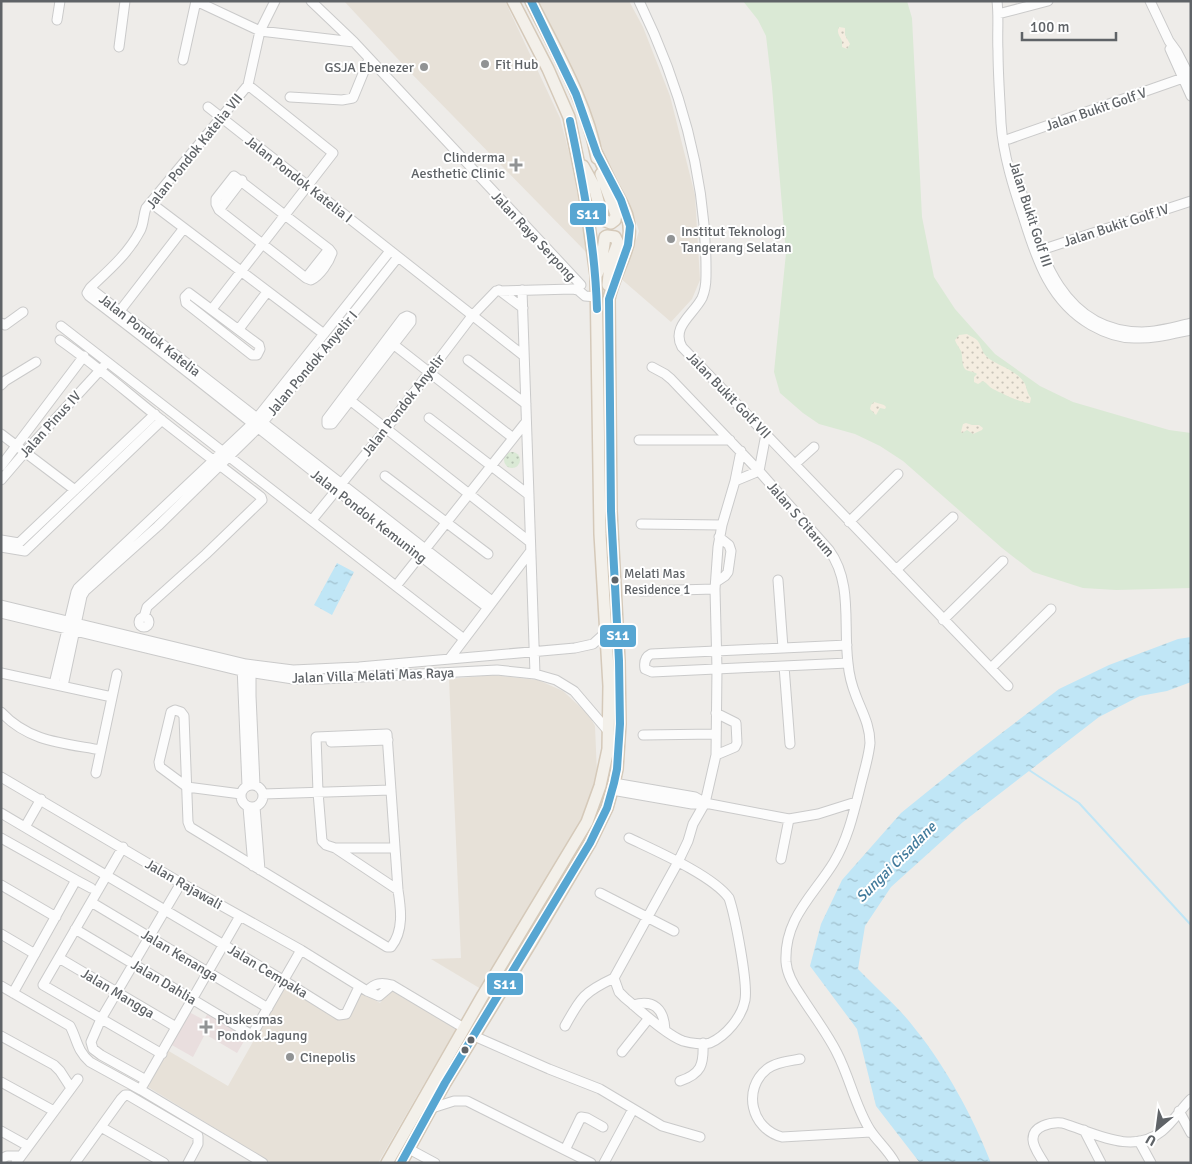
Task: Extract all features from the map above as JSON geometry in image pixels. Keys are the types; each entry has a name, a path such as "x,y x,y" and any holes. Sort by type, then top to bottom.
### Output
{"main road":[{"path":"513,1 548,69 569,117 578,156 594,186 603,220 610,223 615,220 616,214 603,183 596,152 582,109 531,1"},
{"name":"Jalan Raya Serpong","path":"387,1163 464,1028 578,837 595,804 606,764 609,732 609,686 600,534 603,298 628,246 630,226 623,203 596,152"},
{"name":"Jalan Raya Serpong","path":"401,1163 598,827 613,787 617,769 620,724 619,661 603,298 596,278 578,156"},
{"path":"596,278 602,264 605,237 615,237 618,243 608,271 603,298"},
{"path":"528,919 540,927"}],"street":[{"path":"57,20 60,1"},
{"path":"118,47 125,1"},
{"path":"183,60 196,1 260,32 354,42"},
{"path":"248,86 260,32 275,1"},
{"name":"Jalan Raya Serpong","path":"311,1 354,42 585,296 603,298"},
{"name":"Jalan Bukit Golf VII","path":"639,1 657,40 686,119 705,220 706,285 701,300 678,334 682,347 1008,686"},
{"name":"Jalan Bukit Golf III","path":"997,1 1002,132 1009,166 1025,223 1048,282 1064,304 1082,319 1115,336 1150,338 1191,330"},
{"path":"998,14 1048,1"},
{"path":"1150,1 1169,41 1177,52 1191,96"},
{"path":"290,97 342,100 354,98 369,59"},
{"name":"Jalan Bukit Golf V","path":"1009,140 1187,79"},
{"name":"Jalan Pondok Katelia VII","path":"90,288 118,262 142,228 144,214 151,203 248,86 333,153 308,186"},
{"name":"Jalan Pondok Katelia I","path":"208,107 524,356"},
{"name":"Jalan Bukit Golf III","path":"1001,112 1006,122 1016,175 1041,250 1063,294 1078,309 1104,324 1123,331 1142,332 1191,323"},
{"path":"234,176 242,180 286,215 329,249 306,278 219,210 216,199 234,176"},
{"path":"212,309 308,186"},
{"name":"Jalan Bukit Golf IV","path":"1041,250 1191,201"},
{"path":"151,203 324,334"},
{"path":"118,314 184,228"},
{"name":"Jalan Pondok Anyelir I","path":"258,423 324,334 390,251"},
{"name":"Jalan Pondok Anyelir I","path":"58,686 76,592 80,586 218,463 258,423 332,340 398,257"},
{"name":"Jalan Raya Serpong","path":"580,290 584,282 596,278"},
{"name":"Jalan Pondok Katelia","path":"90,288 87,293 89,296 118,314 258,423"},
{"path":"496,289 580,290"},
{"path":"496,289 523,308"},
{"name":"Jalan Pondok Anyelir","path":"312,520 386,429 472,316 496,289"},
{"path":"522,290 535,674"},
{"path":"189,292 191,293 239,329 259,346 260,349 255,356 184,302 186,295 189,292"},
{"path":"239,329 267,292"},
{"path":"1,323 6,325 23,312"},
{"path":"369,369 411,322 410,317 403,318 347,398 468,494 530,547"},
{"path":"61,326 464,639"},
{"path":"60,340 84,356 158,417 261,497 262,500 147,608 144,617"},
{"path":"393,344 513,438"},
{"name":"Jalan Pinus IV","path":"1,466 84,356"},
{"path":"468,360 526,404"},
{"path":"2,381 36,362"},
{"name":"Jalan Pinus IV","path":"1,480 108,362"},
{"name":"Jalan S Citarum","path":"652,367 666,374 759,471 829,550 836,560 844,583 848,663 851,684 867,721 869,753 844,841 834,861 805,901 795,919 786,952 786,965 790,980 837,1054 862,1117 895,1163"},
{"path":"1,547 24,552 101,472 158,417"},
{"path":"429,418 529,495"},
{"path":"396,586 526,422"},
{"name":"Jalan Pondok Kemuning","path":"258,423 489,604"},
{"path":"1,434 75,490"},
{"path":"735,481 759,471 766,434"},
{"path":"639,440 730,440"},
{"path":"795,464 814,447"},
{"path":"565,1026 582,998 593,988 614,978 678,862 704,802 716,755 717,669 715,586 719,537 741,452"},
{"path":"1,540 19,543 75,490 101,472"},
{"path":"849,522 898,474"},
{"path":"385,476 488,554"},
{"path":"896,570 953,517"},
{"path":"641,524 722,525"},
{"path":"641,591 715,586 728,572 730,550 728,545 719,537"},
{"path":"450,658 530,547"},
{"path":"943,620 1003,561"},
{"path":"778,580 783,648"},
{"name":"Jalan Villa Melati Mas Raya","path":"1,605 71,626"},
{"path":"990,668 1051,609"},
{"name":"Jalan Villa Melati Mas Raya","path":"1,613 71,626 246,668 306,680 497,670 535,674 556,680 574,691 609,732"},
{"name":"Jalan Villa Melati Mas Raya","path":"246,668 318,670 534,652 589,645 605,634"},
{"path":"847,645 651,654 644,663 645,669 652,672 848,663"},
{"path":"784,666 790,744"},
{"path":"246,668 251,786"},
{"path":"1,673 112,697"},
{"path":"96,773 117,674"},
{"path":"251,786 241,794 187,787 160,767 159,762 171,712 175,710 181,712 184,716 187,787 188,822 190,827 389,948 396,939 400,927 401,910 390,790 388,740 316,743 318,792 322,841 398,890"},
{"path":"1,712 18,727 35,737 101,750"},
{"path":"716,714 736,724 735,747 716,755"},
{"path":"643,735 716,734"},
{"name":"Jalan Rajawali","path":"1,777 301,950 363,989"},
{"path":"251,786 261,789 263,794 261,803 251,807"},
{"path":"613,787 695,797 704,802 789,818 818,814 856,802"},
{"path":"263,794 390,790"},
{"path":"241,794 242,802 251,807"},
{"path":"25,827 41,799"},
{"path":"251,807 256,868"},
{"name":"Jalan Cempaka","path":"1,813 339,1015 346,1014 363,989"},
{"path":"781,859 789,818"},
{"path":"1,838 91,888"},
{"path":"614,978 619,992 633,1005 665,1030 685,1042 708,1044 724,1035 736,1020 745,1000 744,977 729,898 723,890 678,862 629,838"},
{"path":"123,847 43,985 162,1054"},
{"path":"335,848 395,848"},
{"path":"13,993 76,880"},
{"path":"146,1080 100,1055 92,1049 90,1042 101,1019 181,882"},
{"path":"1,885 56,917"},
{"path":"600,893 674,932"},
{"name":"Jalan Kenanga","path":"91,902 268,1008"},
{"path":"141,1090 240,916"},
{"name":"Jalan Dahlia","path":"76,929 252,1035 268,1008"},
{"path":"1,934 35,954"},
{"path":"268,1008 301,950"},
{"name":"Jalan Mangga","path":"59,958 176,1027"},
{"path":"363,989 378,983 392,985 464,1028"},
{"path":"1,986 70,1026 77,1046 85,1057 263,1163"},
{"path":"633,1005 649,1002 654,1005 662,1013 665,1030"},
{"path":"622,1052 649,1018"},
{"path":"1,1036 54,1065 71,1088"},
{"path":"474,1036 600,1089 662,1126 700,1137"},
{"path":"680,1081 693,1076 701,1067 704,1056 703,1043"},
{"path":"800,1059 769,1067 761,1074 754,1086 752,1099 754,1112 760,1123 770,1133 782,1137 871,1132"},
{"path":"1,1160 7,1156 18,1159 78,1078"},
{"path":"1,1082 54,1112"},
{"path":"77,1162 121,1099 128,1095 198,1136 198,1144 188,1163"},
{"path":"1044,1163 1033,1142 1038,1129 1050,1124 1062,1123 1110,1140 1139,1141 1162,1131 1191,1099"},
{"path":"432,1108 454,1100 467,1101 591,1163"},
{"path":"604,1163 633,1109"},
{"path":"1179,1111 1191,1133"},
{"path":"565,1150 581,1117 587,1118 603,1127"},
{"path":"101,1127 164,1163"},
{"path":"1084,1130 1101,1163"},
{"path":"1,1131 28,1146"},
{"path":"1139,1141 1151,1163"},
{"path":"409,1149 436,1163"}],"shaded area":[{"path":"344,1 505,1 560,118 576,180 586,252 409,71"},
{"path":"538,1 629,1 643,27 670,96 695,195 700,280 692,299 671,322 619,277 631,256 639,231 631,207 619,192 608,168 586,99"},
{"path":"493,675 538,680 563,691 589,715 595,726 597,774 593,793 583,818 481,989 431,959 461,958 449,679"},
{"path":"284,987 339,1019 356,989 380,1003 390,990 457,1027 378,1163 272,1163 148,1087 167,1050 228,1086"},
{"name":"Puskesmas Pondok Jagung","path":"189,1012 204,1020 208,1013 247,1036 237,1053 205,1034 193,1057 170,1044"}],"green space":[{"path":"743,1 907,1 912,18 922,217 934,277 955,309 995,354 1040,386 1073,402 1169,430 1191,433 1191,588 1116,590 1083,588 1033,572 1002,548 903,461 880,446 855,434 819,424 780,393 774,372 786,253 772,87 766,36 758,20"},
{"path":"509,452 515,452 520,457 518,466 509,468 504,463 504,457"}],"sand":[{"path":"839,27 845,28 845,35 850,44 847,49 842,47 842,41 838,33"},
{"path":"967,334 977,340 987,357 1019,377 1031,398 1030,403 1016,400 1001,393 983,381 978,384 974,382 974,377 977,374 964,368 961,351 955,340 959,335"},
{"path":"874,402 886,407 885,409 880,408 876,415 870,409"},
{"path":"963,424 979,425 983,428 973,434 967,430 962,433"}],"water":[{"path":"337,563 354,572 332,615 314,605"},
{"name":"Sungai Cisadane","path":"1191,637 1191,682 1167,691 1140,696 1099,717 963,822 891,887 865,926 858,969 903,1014 938,1060 968,1111 991,1163 920,1163 876,1106 857,1029 810,966 821,924 842,880 901,813 1059,689 1109,665 1178,639"}],"waterway":[{"path":"1029,770 1079,803 1191,925"}],"transit line":[{"name":"S11","path":"401,1163 445,1083 590,843 607,808 617,769 620,724 619,661 611,511 609,299 628,245 630,226 621,200 597,154 576,94 531,1"},
{"name":"S11","path":"570,121 591,238 597,309"}],"place":[{"name":"Fit Hub","path":"485,64"},
{"name":"GSJA Ebenezer","path":"424,67"},
{"name":"Clinderma Aesthetic Clinic","path":"516,165"},
{"name":"Institut Teknologi Tangerang Selatan","path":"671,239"},
{"name":"Melati Mas Residence 1","path":"615,580"},
{"name":"Puskesmas Pondok Jagung","path":"206,1027"},
{"name":"Cinepolis","path":"290,1057"}]}
